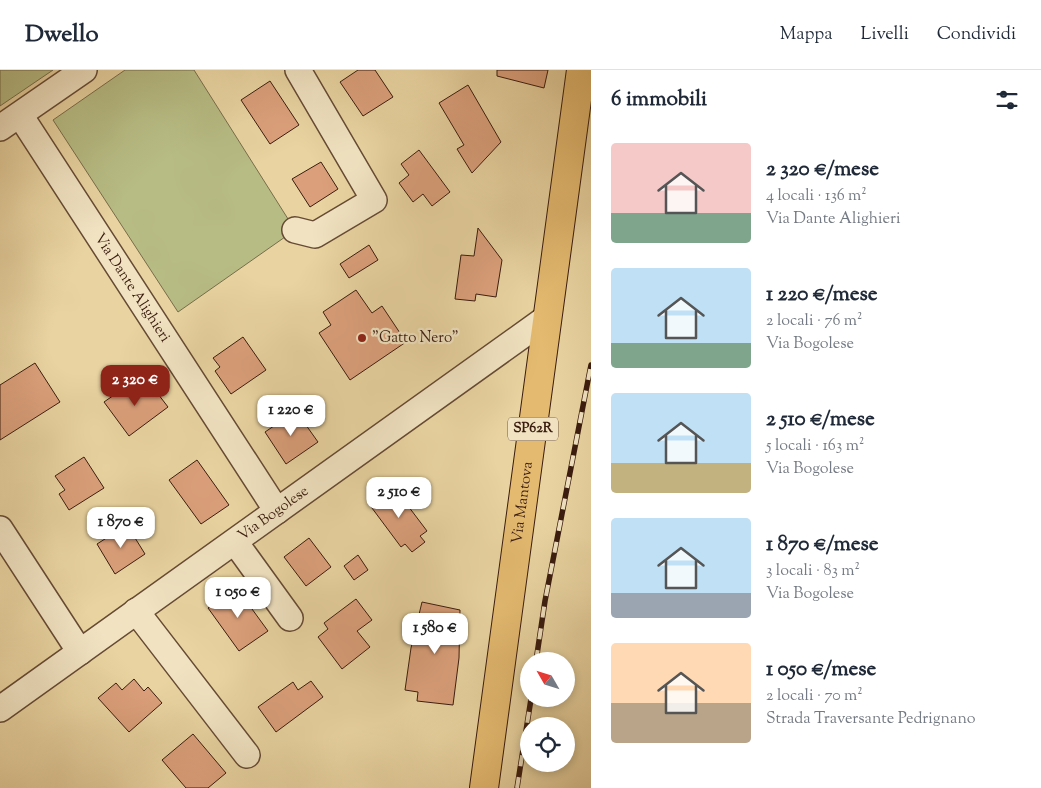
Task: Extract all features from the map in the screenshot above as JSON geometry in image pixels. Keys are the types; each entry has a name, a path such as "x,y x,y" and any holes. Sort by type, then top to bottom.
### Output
{"main road":[{"name":"Via Mantova","path":"484,788 581,70"}],"street":[{"name":"Via Dante Alighieri","path":"84,70 10,121 277,511"},
{"path":"295,230 315,235 374,200 298,70"},
{"name":"Via Bogolese","path":"0,709 548,317"},
{"path":"0,529 80,652"},
{"path":"235,542 290,618"},
{"path":"136,611 247,755"}],"green space":[{"path":"0,70 53,70 0,106"},
{"path":"125,70 194,70 295,230 178,312 53,120"}],"building":[{"path":"358,70 375,70 393,97 363,116 340,82"},
{"path":"497,70 548,70 544,88 497,76"},
{"path":"270,81 299,125 270,144 241,100"},
{"path":"468,85 501,142 472,173 457,149 464,145 439,103"},
{"path":"419,150 450,192 432,206 423,194 413,202 399,183 409,175 401,164"},
{"path":"321,162 338,189 310,207 292,179"},
{"path":"478,228 502,260 496,297 476,294 475,301 455,299 461,255 474,256"},
{"path":"369,245 378,260 349,278 340,264"},
{"name":"\"Gatto Nero\"","path":"356,290 372,313 382,306 406,342 350,380 319,333 331,325 323,312"},
{"path":"243,337 266,370 231,394 215,371 220,367 213,358"},
{"path":"35,363 60,402 0,440 0,385"},
{"path":"137,379 148,395 155,390 168,407 129,436 104,402"},
{"path":"296,411 318,442 286,464 265,432"},
{"path":"84,457 104,488 69,510 59,494 65,490 55,476"},
{"path":"197,460 229,505 201,524 169,480"},
{"path":"393,486 427,531 420,536 425,542 412,552 405,544 401,547 369,504"},
{"path":"127,525 145,554 115,574 97,544"},
{"path":"309,538 331,567 306,586 284,557"},
{"path":"358,555 368,570 354,580 344,566"},
{"path":"236,587 268,631 239,651 208,608"},
{"path":"356,599 372,620 357,631 370,647 342,669 318,637 328,629 324,623"},
{"path":"422,602 460,610 459,658 453,705 417,701 418,692 405,690 411,648"},
{"path":"134,679 144,691 148,687 162,703 129,732 98,698 116,683 122,690"},
{"path":"311,681 323,697 276,732 258,707 293,682 298,690"},
{"path":"193,734 226,773 208,788 186,788 162,760"}],"railway":[{"path":"537,652 545,601 591,365"},
{"path":"517,788 530,708"}],"place":[{"name":"\"Gatto Nero\"","path":"362,338"}]}
